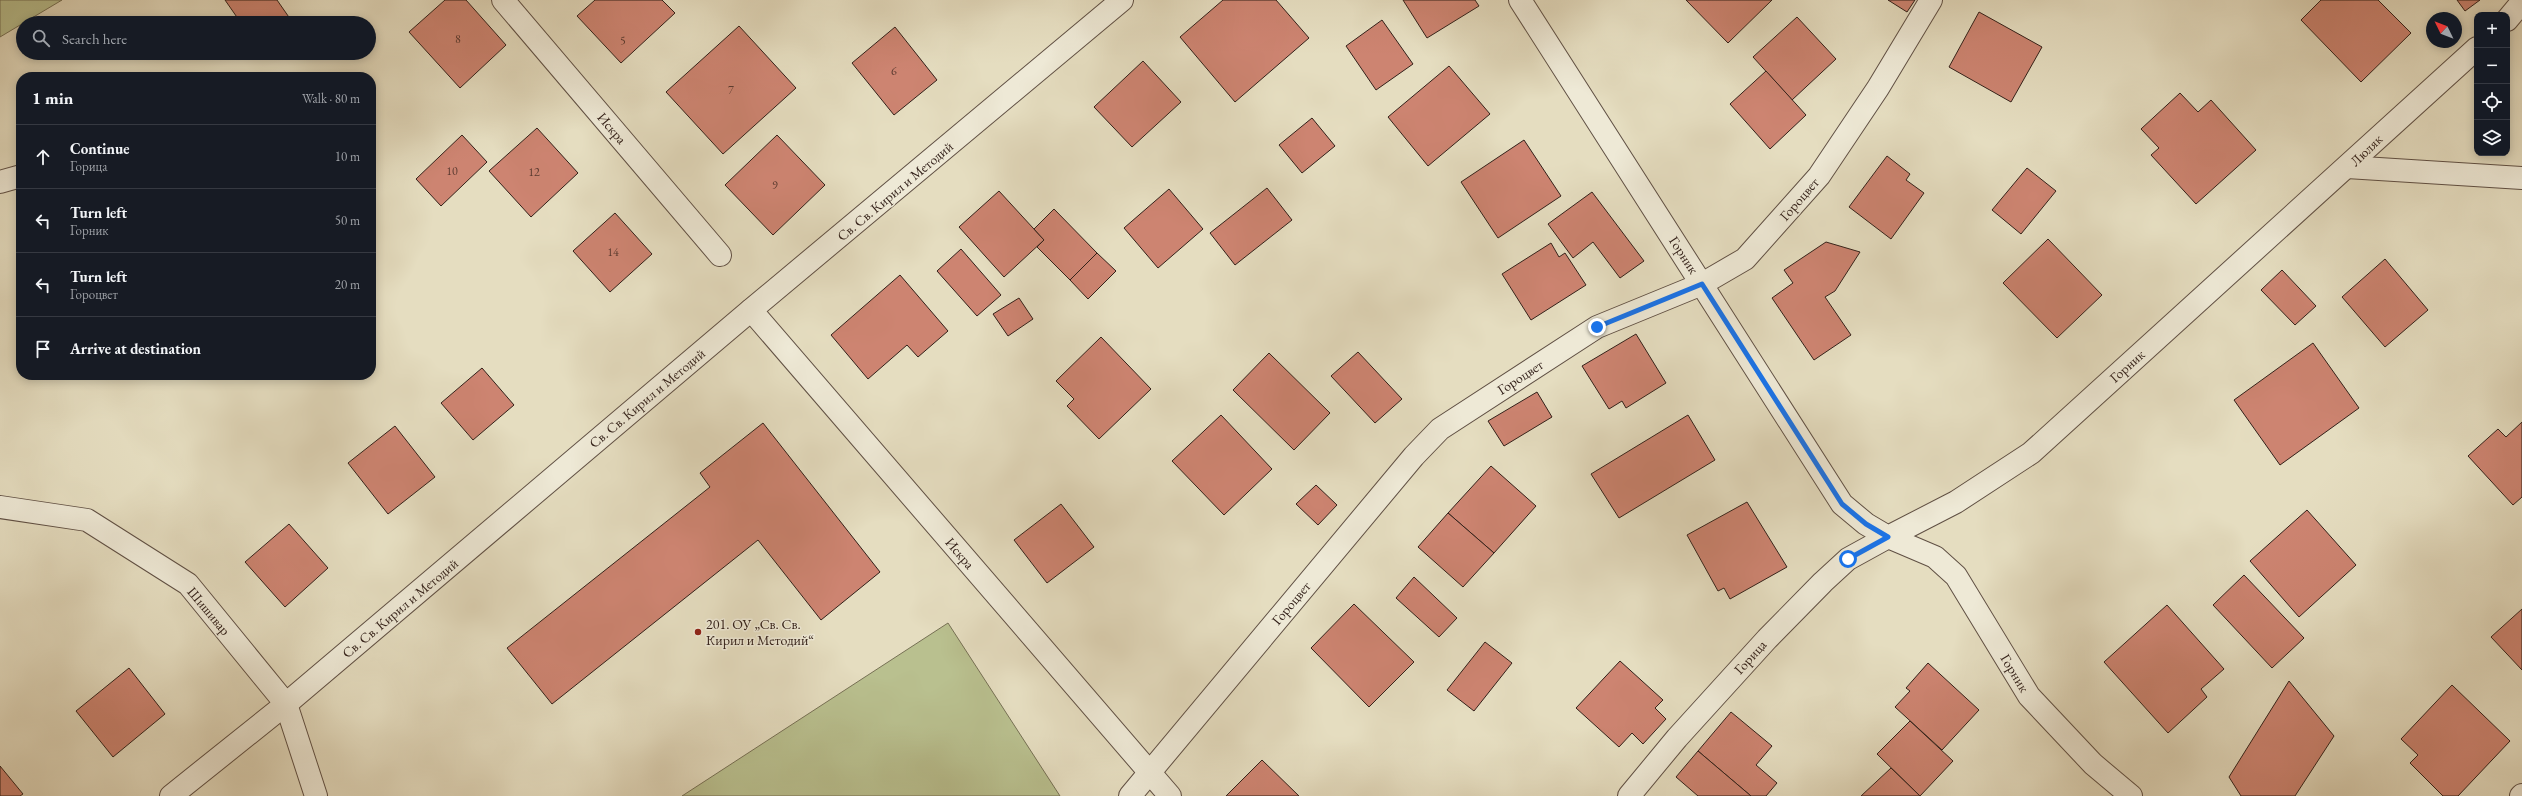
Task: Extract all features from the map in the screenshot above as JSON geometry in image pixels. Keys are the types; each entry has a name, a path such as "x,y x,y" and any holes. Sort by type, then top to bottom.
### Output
{"street":[{"name":"Искра","path":"503,0 720,255"},
{"name":"Св. Св. Кирил и Методий","path":"171,796 286,704 751,310 1122,0"},
{"name":"Горник","path":"1520,0 1842,504 1866,524 1888,537 1935,557 1956,576 2029,696 2093,764 2131,796"},
{"name":"Гороцвет","path":"1130,796 1414,456 1440,429 1597,327 1702,284 1745,259 1819,176 1878,88 1931,0"},
{"path":"2510,16 2522,2"},
{"name":"Люляк","path":"2347,166 2474,51"},
{"name":"Горник","path":"1888,537 1956,502 2031,453 2347,166"},
{"name":"Люляк","path":"2347,166 2522,178"},
{"path":"0,182 16,177"},
{"name":"Искра","path":"751,310 1149,774 1170,796"},
{"name":"Шишивар","path":"0,507 87,520 188,584 286,704 316,796"},
{"name":"Горица","path":"1629,796 1677,738 1823,582 1848,559 1888,537"}],"green space":[{"path":"0,0 62,0 35,16 16,16 16,27 0,37"},
{"path":"948,623 1060,796 682,796"}],"building":[{"path":"225,0 277,0 288,16 236,16"},
{"path":"445,0 466,0 506,45 460,88 409,32"},
{"path":"595,0 662,0 675,13 621,63 577,16"},
{"path":"1223,0 1276,0 1309,38 1235,102 1180,37"},
{"path":"1403,0 1475,0 1479,6 1427,38"},
{"path":"1686,0 1772,0 1728,43"},
{"path":"1888,0 1915,0 1907,12"},
{"path":"2321,0 2378,0 2411,33 2361,82 2301,20"},
{"path":"2457,0 2480,0 2465,11"},
{"path":"1979,12 2042,47 2011,102 1949,67"},
{"path":"1797,17 1836,59 1792,100 1753,57"},
{"path":"1382,20 1413,64 1376,90 1346,46"},
{"path":"739,26 796,88 723,154 666,92"},
{"path":"895,27 937,80 894,115 852,63"},
{"path":"1143,61 1181,102 1132,147 1094,107"},
{"path":"1449,66 1490,114 1428,166 1388,117"},
{"path":"1766,71 1806,115 1770,149 1730,104"},
{"path":"2180,93 2198,112 2211,100 2256,150 2196,204 2151,155 2159,148 2141,129"},
{"path":"1312,118 1335,146 1302,173 1279,145"},
{"path":"537,128 578,173 531,217 489,171"},
{"path":"462,135 487,162 441,206 416,179"},
{"path":"777,135 825,185 773,235 725,185"},
{"path":"1524,140 1561,196 1498,238 1461,182"},
{"path":"1887,156 1910,174 1906,180 1924,193 1891,239 1849,207"},
{"path":"2027,168 2056,191 2021,234 1992,210"},
{"path":"1267,188 1292,220 1235,265 1210,233"},
{"path":"1169,189 1203,229 1158,268 1124,228"},
{"path":"999,191 1044,240 1004,277 959,227"},
{"path":"1592,192 1644,261 1620,278 1593,242 1573,258 1548,224"},
{"path":"1054,209 1097,253 1070,280 1037,247 1044,240 1034,229"},
{"path":"615,213 652,254 610,292 573,251"},
{"path":"2048,239 2102,295 2057,338 2003,283"},
{"path":"1826,242 1860,252 1835,291 1825,297 1851,335 1814,360 1772,298 1793,283 1784,270"},
{"path":"1551,243 1559,257 1565,253 1586,285 1531,320 1502,274"},
{"path":"961,249 1001,295 977,316 937,271"},
{"path":"1097,253 1116,271 1088,299 1070,280"},
{"path":"2385,259 2428,310 2385,347 2342,297"},
{"path":"2282,270 2316,306 2295,325 2261,290"},
{"path":"900,275 948,331 918,357 907,345 868,379 831,335"},
{"path":"1019,298 1033,319 1008,336 993,314"},
{"path":"1636,334 1666,383 1626,408 1622,401 1609,409 1582,366"},
{"path":"1101,337 1151,389 1099,439 1067,406 1074,399 1056,381"},
{"path":"2313,343 2359,408 2280,465 2234,400"},
{"path":"1358,352 1402,399 1375,423 1331,376"},
{"path":"1269,353 1330,413 1294,450 1233,390"},
{"path":"482,368 514,405 473,440 441,403"},
{"path":"1537,392 1552,417 1504,446 1488,421"},
{"path":"1221,415 1272,469 1224,515 1172,461"},
{"path":"1688,415 1715,460 1619,518 1591,474"},
{"path":"2522,422 2522,497 2513,505 2468,456 2498,429 2506,437"},
{"path":"763,423 880,572 821,620 758,540 552,704 507,648 710,487 700,473"},
{"path":"395,426 435,477 388,514 348,463"},
{"path":"1491,466 1536,506 1494,553 1448,513"},
{"path":"1316,485 1337,505 1318,525 1296,504"},
{"path":"1747,502 1787,567 1730,599 1724,588 1718,591 1687,535"},
{"path":"1061,504 1094,547 1047,583 1014,540"},
{"path":"2307,510 2356,565 2299,617 2250,561"},
{"path":"1448,513 1494,553 1463,587 1418,547"},
{"path":"289,524 328,568 285,607 245,562"},
{"path":"2244,575 2304,638 2272,668 2213,605"},
{"path":"1414,577 1457,618 1439,637 1396,598"},
{"path":"1354,604 1414,662 1369,707 1311,648"},
{"path":"2167,605 2224,669 2201,689 2207,697 2168,733 2104,662"},
{"path":"2522,609 2522,670 2491,637"},
{"path":"1485,642 1512,663 1474,711 1447,690"},
{"path":"1620,661 1663,700 1655,708 1666,719 1643,744 1632,733 1619,747 1576,708"},
{"path":"1928,663 1979,710 1942,750 1895,707 1910,691 1906,688"},
{"path":"129,668 165,714 113,757 76,711"},
{"path":"2289,681 2334,736 2295,796 2241,796 2229,777"},
{"path":"2452,685 2510,741 2458,796 2443,796 2410,763 2418,755 2401,739"},
{"path":"1731,712 1772,746 1756,765 1777,783 1766,796 1751,796 1698,751"},
{"path":"1910,721 1953,761 1920,796 1877,754"},
{"path":"1698,751 1751,796 1698,796 1676,777"},
{"path":"1262,760 1299,796 1226,796"},
{"path":"0,766 23,794 20,796 0,796"},
{"path":"1891,768 1920,796 1861,796"}],"place":[{"name":"201. ОУ „Св. Св. Кирил и Методий“","path":"698,632"}],"route":[{"path":"1597,327 1702,284 1842,504 1866,524 1888,537 1848,559"}]}
